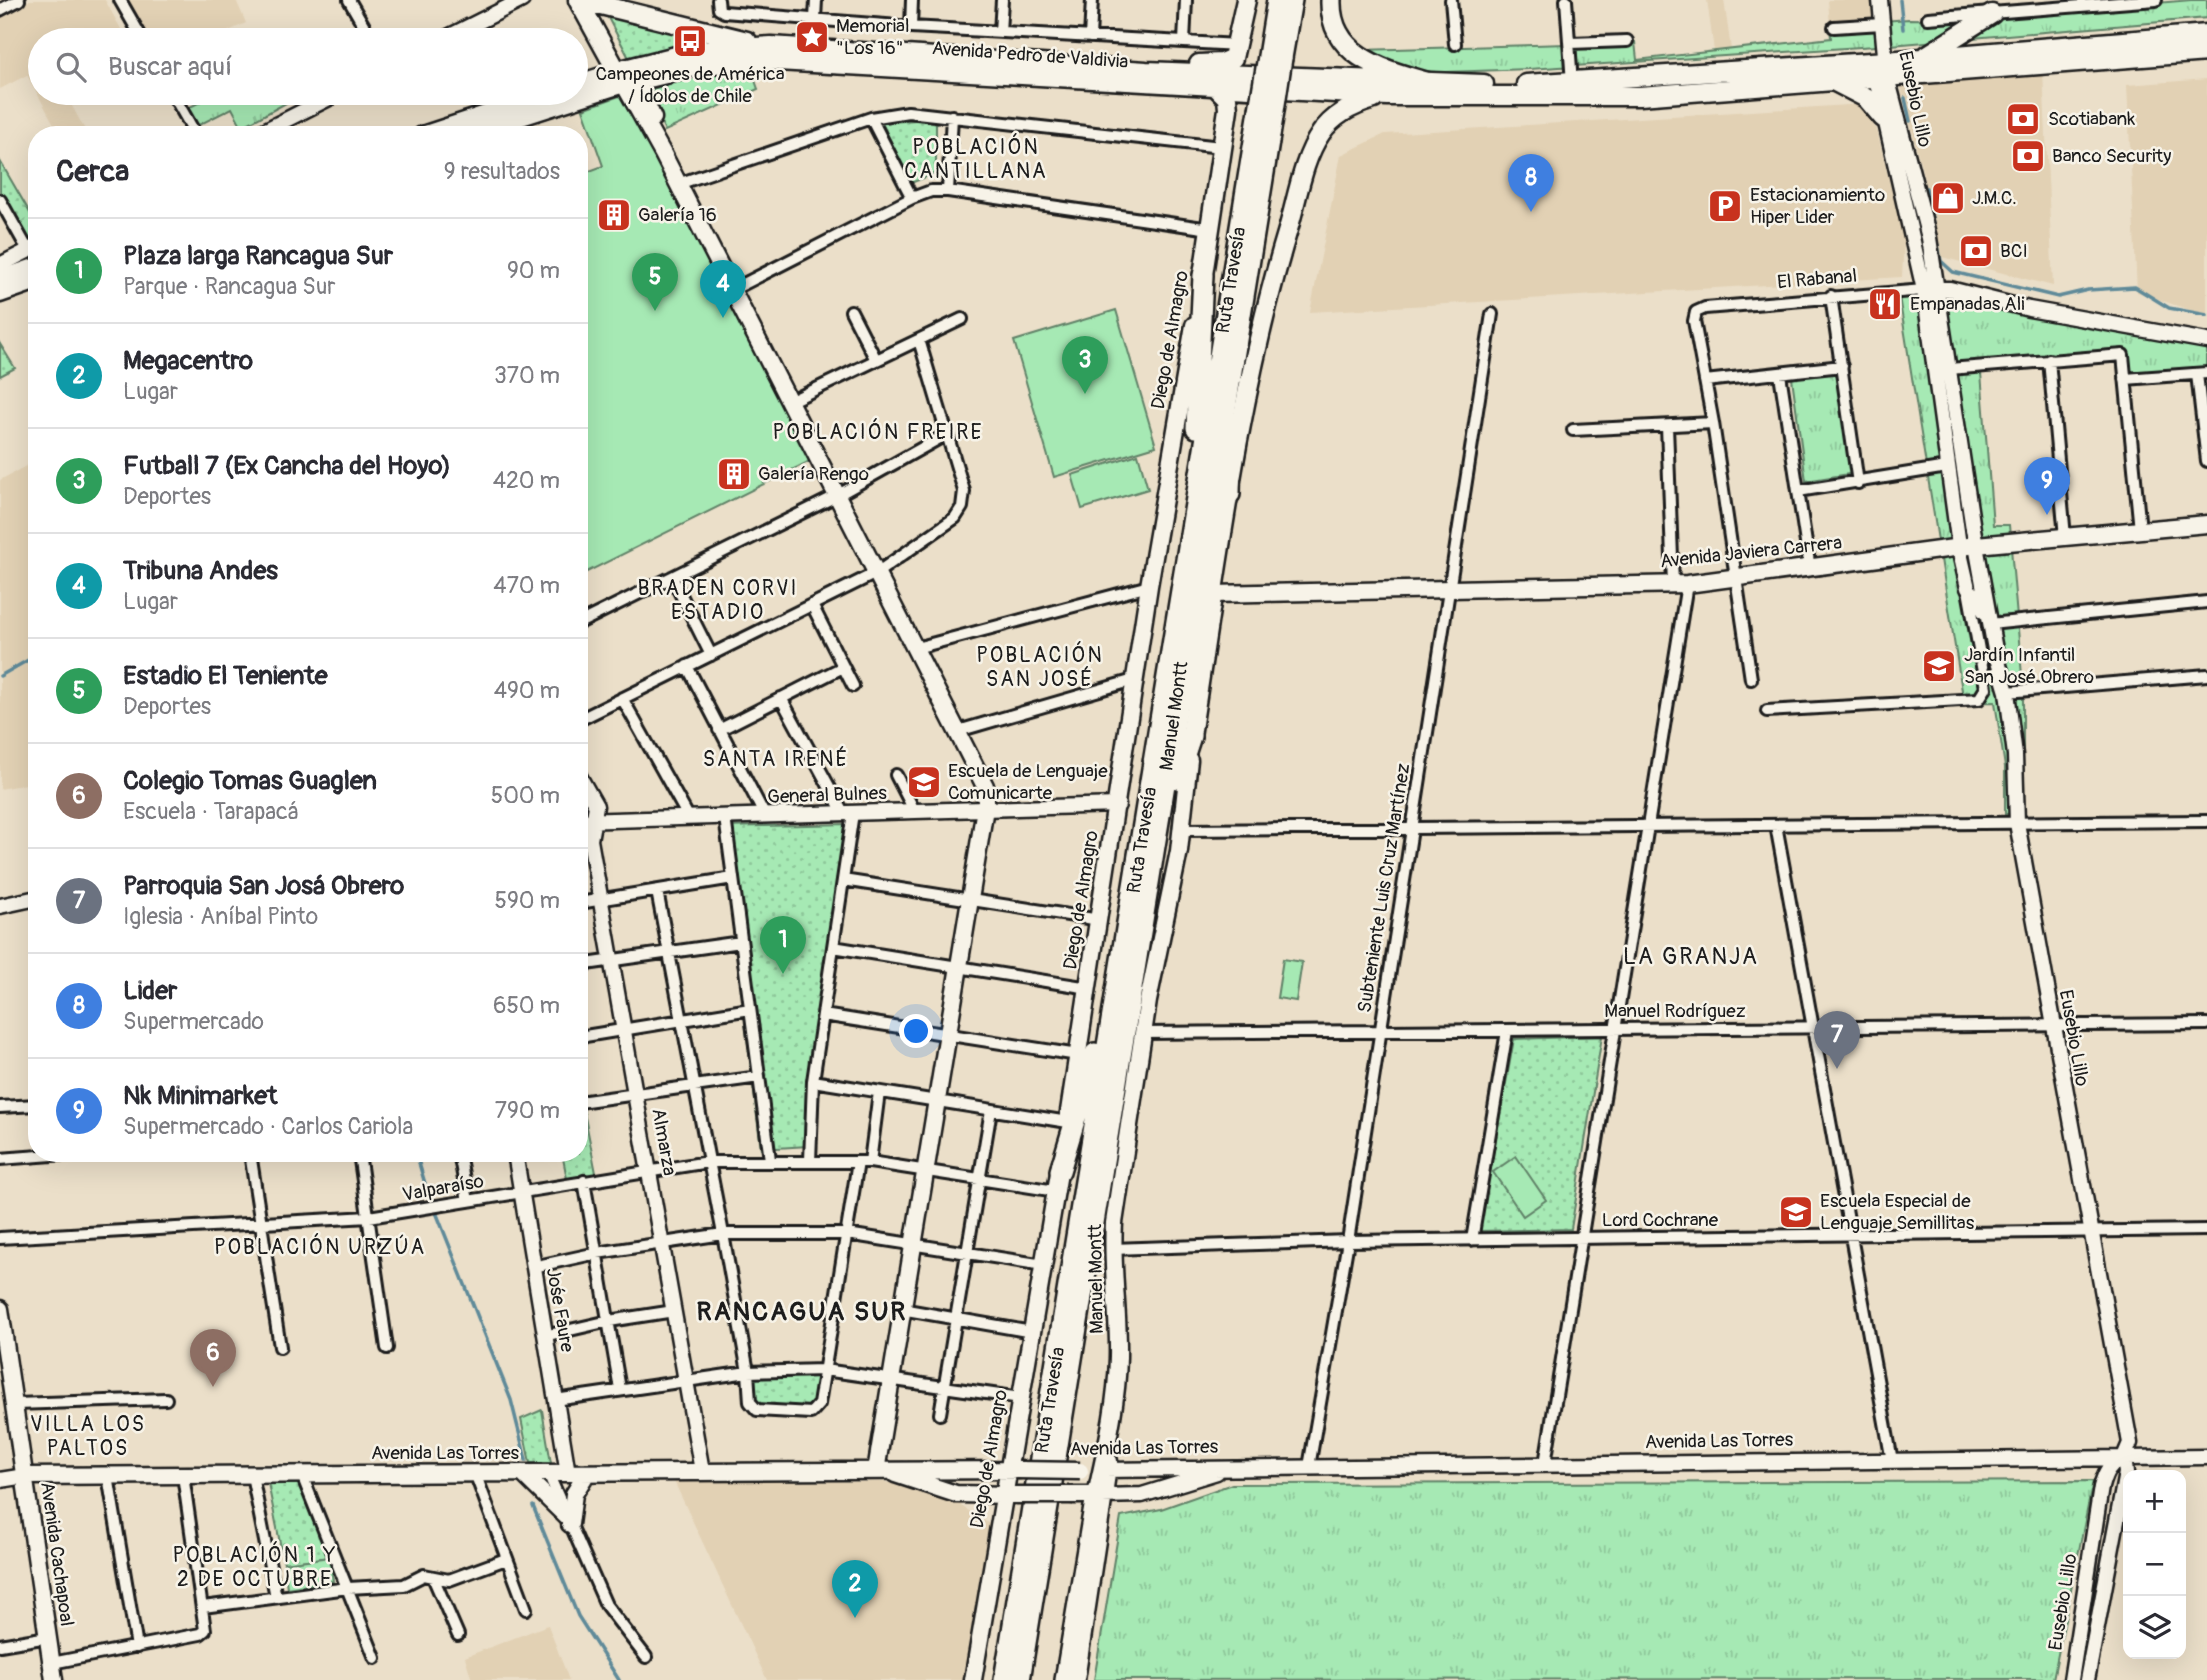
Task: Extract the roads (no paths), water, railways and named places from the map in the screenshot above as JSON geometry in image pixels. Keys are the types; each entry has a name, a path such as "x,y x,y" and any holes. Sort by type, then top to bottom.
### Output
{"highway":[{"name":"Ruta Travesía","path":"1020,1680 1232,376 1275,57 1277,0"},
{"name":"Ruta Travesía","path":"1275,57 1292,0"},
{"path":"1331,0 1334,26 1352,52 1375,65 1429,83"},
{"name":"Ruta Travesía","path":"1004,1680 1195,502 1267,111"},
{"path":"1195,502 1203,275"},
{"path":"1230,494 1232,376"},
{"path":"1158,837 1191,736"},
{"path":"1060,1171 1103,1021 1118,983"},
{"path":"1065,1680 1102,1496"}],"main road":[{"path":"1076,66 1137,61 1214,64 1233,58 1246,0"},
{"path":"586,4 626,76 678,184 985,786 970,900 890,1380 883,1471"},
{"name":"Avenida Pedro de Valdivia","path":"586,4 771,46"},
{"path":"1922,58 1992,14"},
{"path":"1269,84 1387,96 1640,96 1832,81 1922,58 2207,34"},
{"name":"Avenida Pedro de Valdivia","path":"588,90 696,51 771,46 1076,66 1269,84"},
{"path":"1269,84 1572,83 2207,52"},
{"name":"Avenida Pedro de Valdivia","path":"588,82 703,65 760,60 1217,88 1269,84"},
{"path":"1832,81 1866,98 1882,118"},
{"name":"Diego de Almagro","path":"974,1680 1014,1470 1021,1398 1100,920 1134,680 1203,275 1228,105 1227,97 1217,88"},
{"name":"Manuel Montt","path":"1102,1496 1112,1432 1118,1356 1112,1249 1119,1180 1143,1033 1182,830 1191,736 1213,594 1263,317 1312,150 1324,129 1339,115 1357,105 1387,96"},
{"path":"449,126 513,105"},
{"name":"Avenida Pedro de Valdivia","path":"490,126 547,105"},
{"path":"0,279 28,269"},
{"path":"0,295 28,284"},
{"name":"Avenida Javiera Carrera","path":"1213,594 1680,584 1737,579 1976,545 2207,524"},
{"name":"Avenida Cachapoal","path":"0,1309 54,1680"},
{"name":"Avenida Las Torres","path":"25,1476 1106,1470"},
{"name":"Avenida Las Torres","path":"883,1471 956,1494 1102,1496"},
{"path":"522,1473 569,1521"},
{"path":"569,1521 574,1494 587,1473"}],"street":[{"path":"0,10 19,0"},
{"path":"120,0 136,28"},
{"path":"349,0 365,28"},
{"path":"466,28 522,0"},
{"path":"815,19 816,0"},
{"path":"911,27 912,0"},
{"path":"1000,32 1002,0"},
{"path":"1090,37 1092,0"},
{"path":"1184,42 1186,0"},
{"path":"1451,0 1455,44"},
{"path":"1566,0 1572,83"},
{"name":"Eusebio Lillo","path":"1880,0 1882,118 1930,289 1949,369 1990,624 2007,692 2015,755 2017,823 2089,1232 2130,1443 2124,1457 2126,1473 2087,1680"},
{"path":"1928,18 1992,14 2050,5 2156,0"},
{"path":"719,4 815,19 911,27 1238,45"},
{"path":"1834,27 1882,24"},
{"path":"1570,43 1627,41"},
{"name":"Eusebio Lillo","path":"1767,711 1979,699 1986,688 1959,548 1947,467 1930,289 1929,238 1881,69"},
{"path":"180,105 191,126"},
{"path":"274,126 315,105"},
{"path":"678,184 870,118 908,113 1221,147"},
{"path":"948,191 951,117"},
{"path":"870,118 912,198"},
{"path":"733,290 912,198 931,191 948,191 1210,229"},
{"path":"0,200 28,241"},
{"path":"0,265 28,251"},
{"name":"El Rabanal","path":"1751,678 1713,423 1694,321 1696,312 1705,308 1930,289 2131,329 2207,341"},
{"path":"1831,296 1858,483"},
{"path":"851,311 876,360"},
{"name":"Subteniente Luis Cruz Martínez","path":"1309,1467 1348,1241 1379,1030 1452,587 1492,314"},
{"path":"789,402 962,318"},
{"path":"588,715 878,572 948,524 962,508 962,485 919,340"},
{"path":"1949,369 2123,355 2140,530"},
{"path":"2049,360 2065,537"},
{"path":"1705,381 1842,366"},
{"path":"2125,379 2202,373 2207,461"},
{"path":"1780,374 1810,569"},
{"path":"1573,430 1713,423"},
{"path":"1545,1464 1648,826 1680,584 1667,426"},
{"path":"588,619 838,495 947,434"},
{"path":"1798,491 1947,467"},
{"path":"672,577 711,655"},
{"path":"916,648 1149,586"},
{"name":"Eusebio Lillo","path":"1968,588 1984,609 1990,624"},
{"path":"1990,624 2207,601"},
{"path":"811,605 853,687"},
{"path":"1980,656 1996,655"},
{"path":"687,666 765,816"},
{"path":"719,730 843,667"},
{"path":"2007,692 2207,675"},
{"path":"958,731 1134,680"},
{"path":"622,698 689,818"},
{"path":"781,698 848,813 843,880 813,1081 810,1161"},
{"path":"896,775 915,812"},
{"path":"588,791 595,802 596,820"},
{"name":"General Bulnes","path":"588,820 1118,805"},
{"path":"725,817 770,1160"},
{"name":"Almarza","path":"596,820 590,840 603,899 702,1471"},
{"path":"1182,830 2207,821"},
{"path":"1776,825 1892,1461"},
{"path":"588,902 733,878"},
{"path":"843,880 1100,920"},
{"path":"657,891 723,1234 748,1372 750,1402 757,1410 811,1413 817,1409 858,1162"},
{"path":"0,906 28,900"},
{"path":"588,964 741,942"},
{"path":"833,947 1089,988"},
{"path":"588,1035 750,1009"},
{"path":"823,1015 1078,1055"},
{"name":"Manuel Rodríguez","path":"1143,1033 2207,1024"},
{"path":"1472,1240 1507,1031"},
{"path":"588,1101 759,1077"},
{"path":"813,1081 1068,1122"},
{"path":"870,1162 879,1092"},
{"path":"0,1107 28,1105"},
{"path":"940,1414 991,1110"},
{"path":"0,1159 28,1157"},
{"path":"251,1162 280,1347"},
{"path":"360,1162 387,1348"},
{"path":"461,1162 468,1201"},
{"name":"Jośe Faure","path":"517,1162 568,1473"},
{"name":"Valparaíso","path":"0,1238 369,1217 708,1162 870,1162 1056,1192"},
{"path":"584,1181 620,1389"},
{"name":"Lord Cochrane","path":"1112,1249 1348,1241 2207,1230"},
{"path":"533,1267 723,1234 847,1234 1044,1265"},
{"path":"901,1309 1032,1332"},
{"path":"544,1336 609,1321 674,1311"},
{"path":"555,1400 748,1372 824,1370 1021,1398"},
{"path":"15,1404 166,1399"},
{"name":"Eusebio Lillo","path":"2071,1680 2101,1487 2105,1472 2113,1462 2124,1457"},
{"name":"Avenida Las Torres","path":"1106,1470 2207,1458"},
{"name":"Avenida Las Torres","path":"1102,1496 1142,1495 1232,1467"},
{"path":"475,1473 526,1609"},
{"path":"548,1473 606,1605 646,1657"},
{"path":"52,1663 200,1634 205,1630 183,1475"},
{"path":"252,1475 276,1597"},
{"path":"302,1475 375,1658"},
{"name":"Avenida Las Torres","path":"0,1480 25,1476"},
{"path":"108,1476 137,1647"},
{"name":"Manuel Montt","path":"1077,1680 1102,1496"},
{"path":"203,1607 348,1588 404,1585 418,1577 449,1580 506,1559"},
{"path":"433,1577 458,1635"},
{"path":"0,1645 48,1637"}],"waterway":[{"path":"1900,0 1903,29"},
{"path":"1905,98 1910,121"},
{"path":"1926,188 1934,228"},
{"path":"1938,245 1941,261 1953,272 2058,297 2088,290 2135,287 2169,308 2207,315"},
{"path":"0,676 28,660"},
{"path":"419,1162 426,1187 511,1400 526,1460"},
{"path":"533,1506 578,1616 619,1680"}],"place":[{"name":"Memorial \"Los 16\"","path":"812,37"},
{"name":"Campeones de América / Ídolos de Chile","path":"690,41"},
{"name":"Scotiabank","path":"2023,119"},
{"name":"Banco Security","path":"2028,156"},
{"name":"J.M.C.","path":"1948,198"},
{"name":"Estacionamiento Hiper Lider","path":"1725,206"},
{"name":"Lider","path":"1531,212"},
{"name":"Galería 16","path":"614,215"},
{"name":"BCI","path":"1976,251"},
{"name":"Empanadas Ali","path":"1885,304"},
{"name":"Estadio El Teniente","path":"655,311"},
{"name":"Tribuna Andes","path":"723,318"},
{"name":"Futball 7 (Ex Cancha del Hoyo)","path":"1085,394"},
{"name":"Galería Rengo","path":"734,474"},
{"name":"Nk Minimarket","path":"2047,515"},
{"name":"Jardín Infantil San José Obrero","path":"1939,666"},
{"name":"Escuela de Lenguaje Comunicarte","path":"924,782"},
{"name":"Plaza larga Rancagua Sur","path":"783,974"},
{"name":"Parroquia San Josá Obrero","path":"1837,1069"},
{"name":"Escuela Especial de Lenguaje Semillitas","path":"1796,1212"},
{"name":"Colegio Tomas Guaglen","path":"213,1387"},
{"name":"Megacentro","path":"855,1618"}],"district":[{"name":"POBLACIÓN CANTILLANA","path":"976,159"},
{"name":"POBLACIÓN FREIRE","path":"878,432"},
{"name":"BRADEN CORVI ESTADIO","path":"718,600"},
{"name":"POBLACIÓN SAN JOSÉ","path":"1040,667"},
{"name":"SANTA IRENÉ","path":"776,759"},
{"name":"LA GRANJA","path":"1691,956"},
{"name":"POBLACIÓN URZÚA","path":"320,1247"},
{"name":"RANCAGUA SUR","path":"802,1312"},
{"name":"VILLA LOS PALTOS","path":"88,1436"},
{"name":"POBLACIÓN 1 Y 2 DE OCTUBRE","path":"255,1567"}]}
